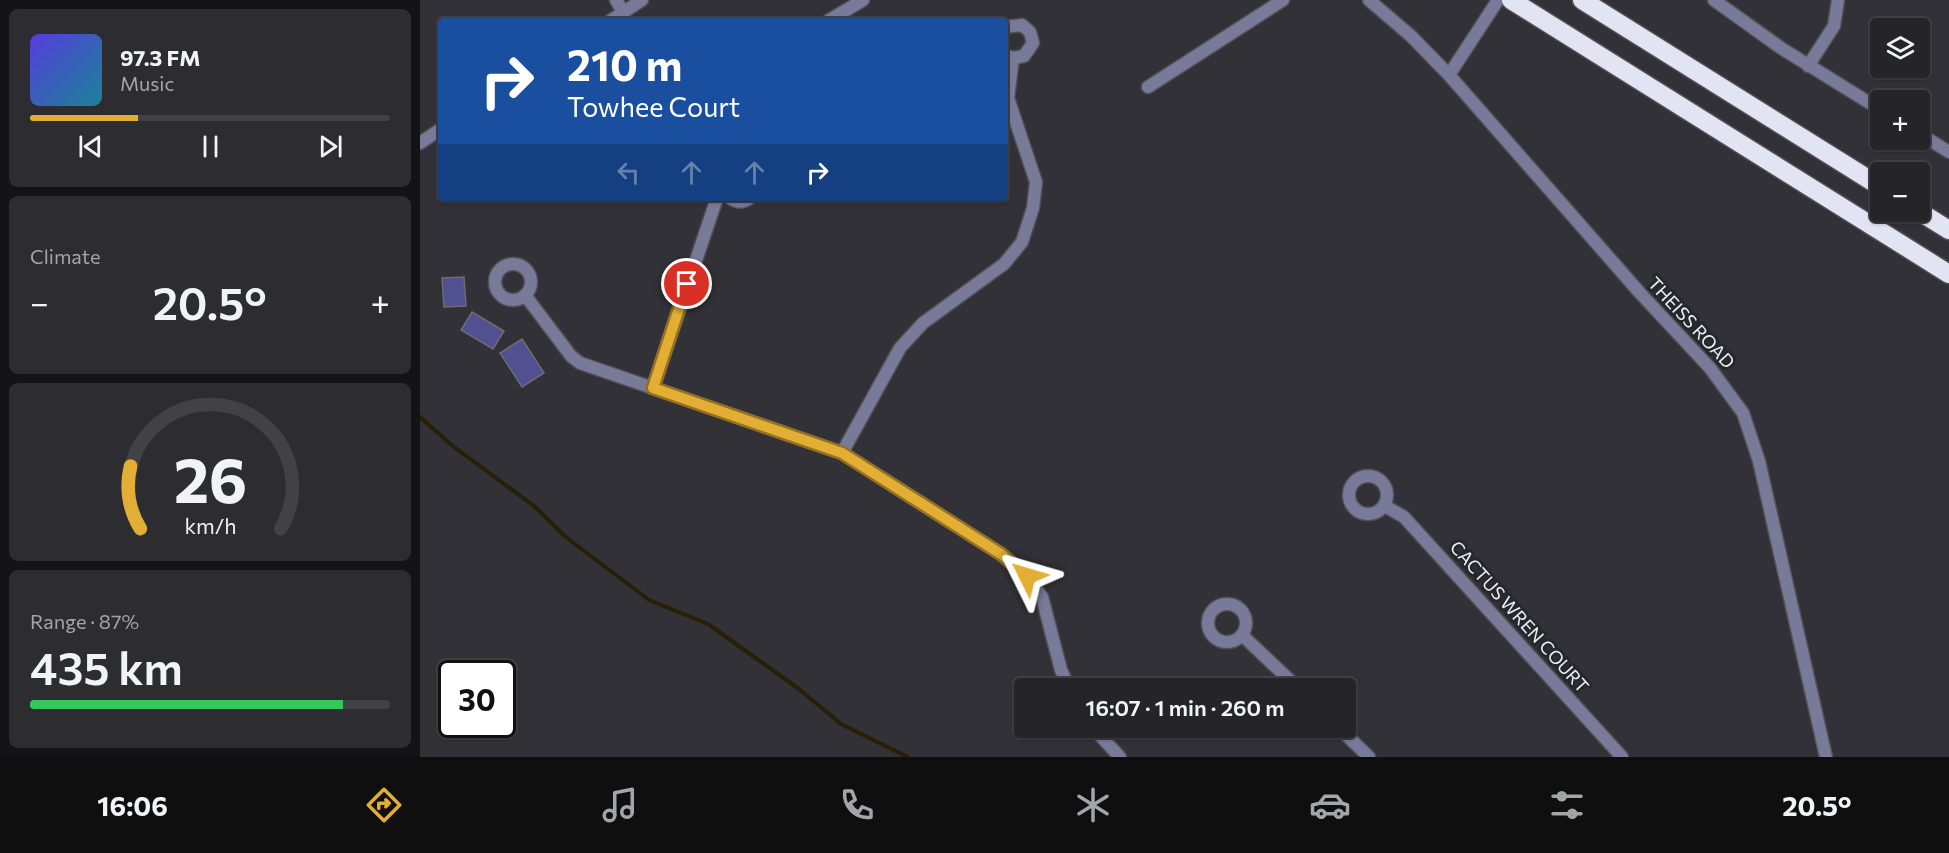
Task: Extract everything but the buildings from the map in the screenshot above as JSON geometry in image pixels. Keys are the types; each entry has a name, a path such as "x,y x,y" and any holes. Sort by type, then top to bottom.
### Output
{"highway":[{"path":"1511,0 1949,274"},
{"path":"1582,0 1870,180"},
{"path":"1930,218 1949,230"}],"street":[{"path":"616,0 624,13"},
{"path":"615,18 642,0"},
{"path":"833,18 863,0"},
{"path":"1148,87 1283,0"},
{"name":"THEISS ROAD","path":"1369,0 1411,36 1449,75 1640,293 1710,368 1743,413 1759,461 1826,757"},
{"path":"1449,75 1498,0"},
{"path":"1714,0 1808,66 1870,103"},
{"path":"1808,66 1834,26 1838,0"},
{"path":"842,453 900,348 923,323 1004,264 1022,242 1033,208 1036,182 1008,98 1009,56 1028,53 1033,37 1022,25 1008,27"},
{"path":"420,143 438,131"},
{"path":"1930,140 1949,152"},
{"path":"653,388 716,201"},
{"path":"525,295 571,356 580,363 842,453 1001,554 1027,576 1042,597 1065,678"},
{"name":"CACTUS WREN COURT","path":"1384,506 1404,517 1622,757"},
{"path":"1242,635 1287,678"},
{"path":"1102,738 1120,757"},
{"path":"1350,738 1370,757"}],"waterway":[{"path":"420,417 454,447 534,506 567,538 649,600 708,624 799,689 841,724 908,757"}],"route":[{"path":"687,284 653,388 842,453 1001,554 1027,576"}]}
